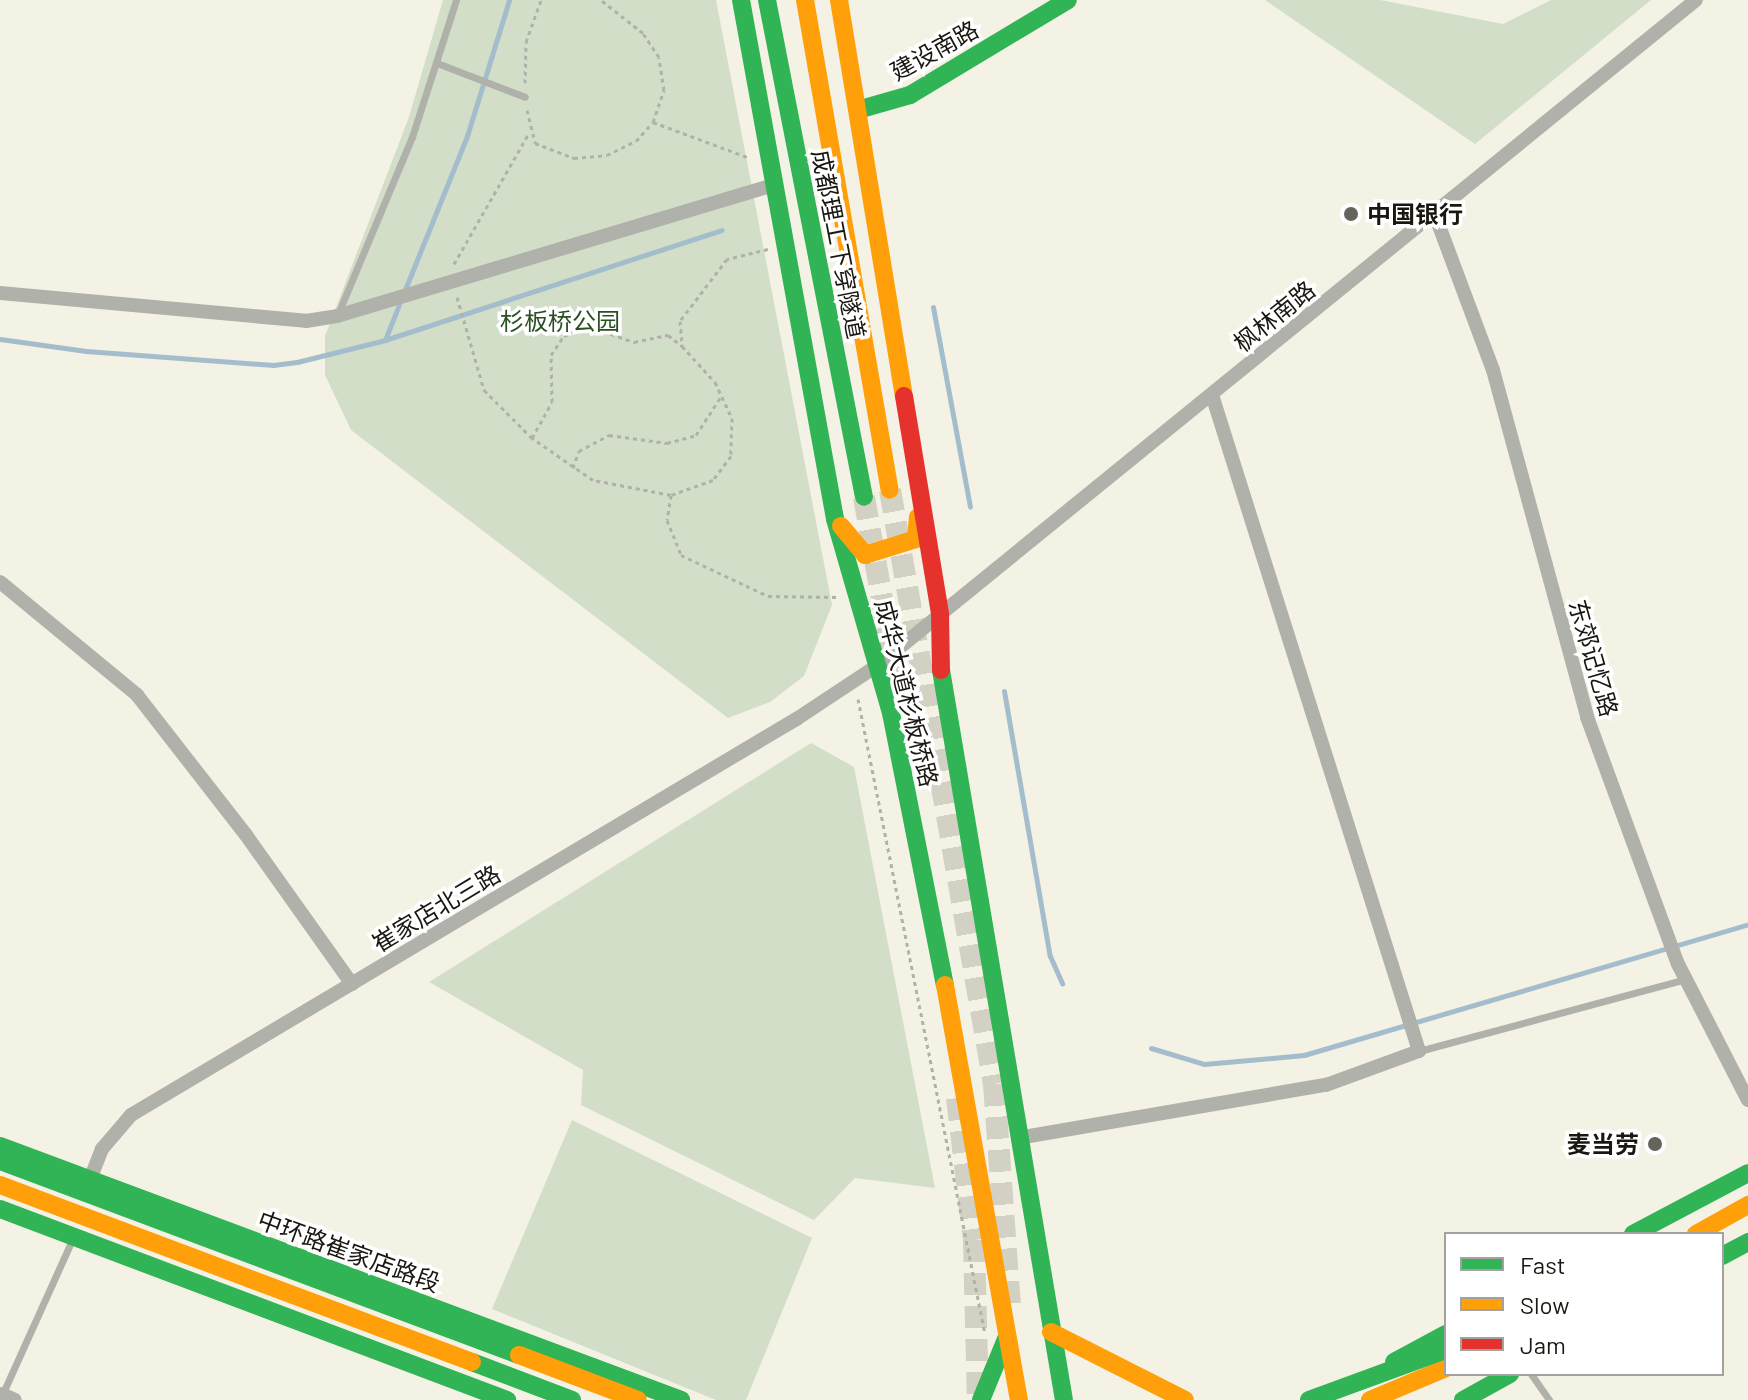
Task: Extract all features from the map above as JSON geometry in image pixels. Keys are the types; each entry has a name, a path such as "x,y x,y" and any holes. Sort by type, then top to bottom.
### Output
{"main road":[{"name":"成华大道杉板桥路","path":"741,0 835,519 878,665 966,1093 1019,1400"},
{"name":"成都理工下穿隧道","path":"767,0 864,497"},
{"name":"成都理工下穿隧道","path":"805,0 890,490"},
{"name":"成华大道杉板桥路","path":"839,0 861,109 940,614 942,695 1064,1400"},
{"name":"建设南路","path":"861,109 910,95 1068,0"},
{"path":"835,519 865,555 891,550 916,539 920,501"},
{"name":"中环路崔家店路段","path":"0,1146 681,1400"},
{"path":"0,1161 638,1400"},
{"path":"1637,1232 1748,1173"},
{"path":"1660,1232 1748,1182"},
{"path":"0,1185 572,1400"},
{"path":"1700,1232 1748,1205"},
{"path":"0,1209 507,1400"},
{"path":"1724,1255 1748,1242"},
{"path":"1051,1332 1185,1400"},
{"path":"1323,1400 1444,1335"},
{"path":"981,1400 1007,1337"},
{"path":"1309,1400 1444,1351"},
{"path":"1370,1400 1444,1369"},
{"path":"1463,1400 1506,1376"}],"street":[{"name":"枫林南路","path":"878,665 1696,0"},
{"path":"0,293 273,321 337,316 775,185"},
{"name":"东郊记忆路","path":"1435,215 1493,370 1587,717 1678,964 1748,1100"},
{"path":"1018,1138 1326,1085 1419,1051 1212,395"},
{"path":"0,582 137,695 352,984"},
{"name":"崔家店北三路","path":"73,1236 102,1149 131,1115 878,665"}],"lane":[{"path":"337,316 412,137 456,0"},
{"path":"437,63 525,97"},
{"path":"1419,1051 1686,979"},
{"path":"6,1398 73,1236"},
{"path":"1532,1376 1549,1400"}],"path":[{"path":"541,0 526,42 525,97 530,132 535,143 574,158 607,155 636,141 653,122 664,90 659,57 643,33 601,0"},
{"path":"653,122 755,160"},
{"path":"530,132 453,260 464,295 455,302 484,390 532,438 593,480 671,495 713,480 731,456 732,418 722,395 682,346 668,335 634,342 588,326 564,336 551,355 552,402 532,438"},
{"path":"682,346 680,321 709,277 727,259 773,248"},
{"path":"573,468 579,451 609,435 667,443 696,435 722,395"},
{"path":"671,495 667,520 681,555 768,596 841,597"}],"green space":[{"name":"杉板桥公园","path":"443,0 716,0 832,605 804,676 770,702 728,718 351,430 325,375 325,336 409,117"},
{"path":"1265,0 1380,0 1503,24 1551,0 1651,0 1475,144"},
{"path":"811,743 854,767 935,1188 855,1178 814,1220 581,1105 583,1070 429,982"},
{"path":"572,1120 812,1238 746,1400 716,1400 492,1309"}],"waterway":[{"path":"404,292 467,136 509,0"},
{"path":"0,339 86,351 273,365 297,362 385,340 722,230"},
{"path":"385,340 400,302"},
{"path":"933,307 970,507"},
{"path":"1004,691 1050,956 1062,983"},
{"path":"1151,1048 1204,1064 1304,1055 1748,924"}],"tunnel":[{"path":"890,490 994,1084 1010,1307"},
{"path":"864,497 909,752"},
{"path":"957,1098 974,1240 978,1400"}],"traffic: fast":[{"path":"741,0 835,519 891,713 945,985"},
{"path":"767,0 864,497"},
{"path":"861,109 910,95 1068,0"},
{"path":"941,670 1064,1400"},
{"path":"0,1146 681,1400"},
{"path":"0,1161 519,1355"},
{"path":"1637,1232 1748,1173"},
{"path":"0,1209 507,1400"},
{"path":"1724,1255 1748,1242"},
{"path":"1394,1362 1444,1335"},
{"path":"981,1400 1006,1339"},
{"path":"1309,1400 1444,1351"},
{"path":"472,1362 572,1400"},
{"path":"1463,1400 1506,1376"}],"traffic: slow":[{"path":"805,0 890,490"},
{"path":"839,0 904,396"},
{"path":"841,526 865,555 916,539 918,517"},
{"path":"945,985 1019,1400"},
{"path":"0,1185 472,1362"},
{"path":"1700,1232 1748,1205"},
{"path":"1051,1332 1185,1400"},
{"path":"519,1355 638,1400"},
{"path":"1370,1400 1444,1369"}],"traffic: jam":[{"path":"904,396 940,614 941,670"}],"place":[{"name":"中国银行","path":"1351,214"},
{"name":"麦当劳","path":"1655,1144"}]}
